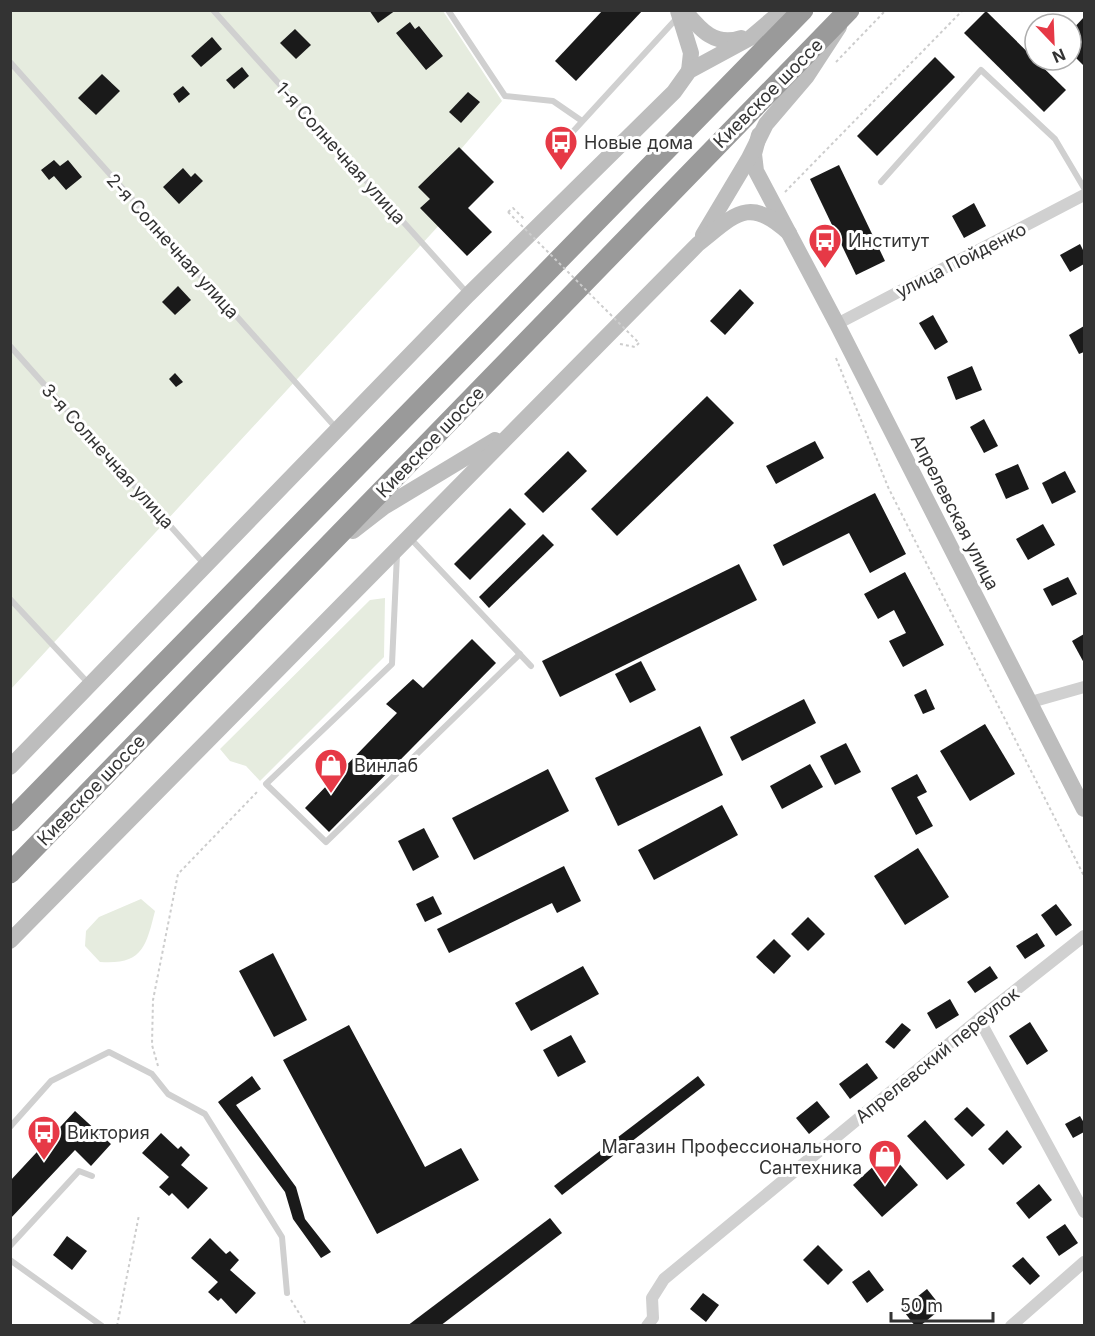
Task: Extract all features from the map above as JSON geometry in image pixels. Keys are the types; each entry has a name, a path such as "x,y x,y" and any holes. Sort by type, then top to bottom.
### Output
{"highway":[{"name":"Киевское шоссе","path":"10,821 803,10"},
{"name":"Киевское шоссе","path":"10,873 849,11"}],"main road":[{"path":"10,767 468,295 674,92 689,71 761,29 783,10"},
{"path":"698,244 749,158 759,135 825,52 849,11"},
{"path":"680,12 691,53 689,71"},
{"path":"680,12 702,32 717,40 734,40 761,29"},
{"name":"Апрелевская улица","path":"759,135 754,154 756,171 837,324 1084,809"},
{"path":"10,941 188,764 698,244 732,218 745,212 770,216 789,233"},
{"path":"315,561 384,507 488,446 551,395"}],"street":[{"name":"улица Пойденко","path":"837,324 1084,195"},
{"path":"1031,702 1084,687"},
{"name":"Апрелевский переулок","path":"650,1322 652,1298 664,1279 979,1019 1084,936"},
{"path":"979,1019 1084,1212"},
{"path":"1011,1326 1084,1262"},
{"path":"650,1322 664,1326"}],"lane":[{"name":"1-я Солнечная улица","path":"213,10 468,295"},
{"path":"448,10 505,96 553,101 582,121"},
{"path":"557,149 680,12"},
{"name":"2-я Солнечная улица","path":"10,62 337,430"},
{"path":"881,182 981,70 1055,139 1084,188"},
{"name":"3-я Солнечная улица","path":"10,346 205,565"},
{"path":"520,654 326,842 266,784 392,664 396,555 404,542 520,654 531,666"},
{"path":"10,599 90,685"},
{"path":"10,1127 51,1081 109,1052 152,1074 168,1094 205,1114 282,1237 287,1293"},
{"path":"10,1246 79,1171 92,1176"},
{"path":"10,1260 102,1326"}],"path":[{"path":"834,64 886,10"},
{"path":"781,196 963,10"},
{"path":"527,222 513,208 508,212 629,332 639,343 635,347 617,343 629,332 635,325"},
{"path":"836,358 888,487 1084,876"},
{"path":"168,1094 152,1045 151,1025 163,940 178,874 266,784"},
{"path":"117,1326 139,1215"},
{"path":"287,1293 307,1326"}],"shaded area":[{"path":"11,11 443,11 502,101 456,155 443,221 11,689"},
{"path":"385,598 384,657 260,781 246,766 230,761 220,749 370,600"},
{"path":"141,899 155,911 145,944 133,957 114,962 100,962 85,946 86,931 99,917"}],"building":[{"path":"369,10 396,10 378,23"},
{"path":"603,10 643,10 576,81 555,61"},
{"path":"986,11 1023,48 1023,72 1048,72 1066,90 1044,112 964,33"},
{"path":"1084,17 1084,66 1083,65"},
{"path":"410,22 415,29 419,26 443,56 426,70 396,33"},
{"path":"295,29 311,45 296,59 280,43"},
{"path":"212,37 222,49 201,67 191,56"},
{"path":"935,57 955,77 877,156 857,136"},
{"path":"242,67 249,76 234,89 226,80"},
{"path":"102,74 120,91 96,115 78,98"},
{"path":"183,86 190,94 179,103 173,94"},
{"path":"468,92 480,102 461,123 449,112"},
{"path":"459,147 494,182 468,208 492,232 467,256 420,208 430,199 418,187"},
{"path":"54,160 60,166 68,160 82,177 66,190 54,176 49,180 41,170"},
{"path":"839,165 885,261 856,275 810,179"},
{"path":"183,168 191,177 195,173 203,181 179,204 163,187"},
{"path":"974,203 986,226 964,238 952,216"},
{"path":"1080,244 1084,252 1084,264 1070,272 1060,255"},
{"path":"178,286 191,300 175,315 162,302"},
{"path":"740,289 754,303 725,335 710,321"},
{"path":"933,315 948,342 935,350 919,323"},
{"path":"1084,326 1084,352 1079,354 1069,335"},
{"path":"972,366 982,390 956,400 947,377"},
{"path":"175,373 183,382 176,387 169,379"},
{"path":"707,396 734,423 617,536 591,509"},
{"path":"984,419 998,446 984,453 970,427"},
{"path":"815,441 824,458 776,484 766,466"},
{"path":"568,451 587,471 543,513 524,494"},
{"path":"1018,464 1029,489 1006,499 995,474"},
{"path":"1065,471 1076,492 1052,504 1042,483"},
{"path":"875,493 906,554 870,573 849,533 783,566 773,545"},
{"path":"510,508 526,524 470,580 454,564"},
{"path":"1043,524 1055,545 1028,560 1016,539"},
{"path":"543,534 554,545 489,608 479,597"},
{"path":"739,564 757,600 560,697 542,661"},
{"path":"905,572 944,645 903,667 889,641 906,633 894,610 878,619 864,594"},
{"path":"1068,577 1077,594 1052,606 1043,589"},
{"path":"1084,634 1084,663 1072,641"},
{"path":"472,639 496,663 329,832 305,808 397,713 386,704 413,679 423,688"},
{"path":"641,661 656,690 630,703 615,674"},
{"path":"926,689 935,709 923,714 914,695"},
{"path":"804,699 816,723 742,761 730,737"},
{"path":"985,724 1015,774 970,801 940,751"},
{"path":"700,726 723,775 618,826 595,778"},
{"path":"846,743 861,772 835,785 820,756"},
{"path":"810,764 823,787 782,809 770,786"},
{"path":"548,769 569,811 474,860 452,818"},
{"path":"917,774 927,792 917,797 933,826 916,835 891,788"},
{"path":"722,805 738,835 654,880 638,850"},
{"path":"424,828 439,857 413,871 398,841"},
{"path":"918,848 949,897 905,925 874,876"},
{"path":"564,866 581,901 557,913 552,903 449,953 437,929"},
{"path":"433,896 442,914 425,922 416,904"},
{"path":"1056,904 1072,925 1056,936 1041,915"},
{"path":"808,917 825,934 808,951 791,934"},
{"path":"1037,933 1045,946 1025,959 1016,946"},
{"path":"774,939 791,956 774,974 756,957"},
{"path":"273,953 307,1020 274,1037 239,971"},
{"path":"583,966 599,994 531,1031 515,1003"},
{"path":"990,966 998,978 975,993 967,982"},
{"path":"950,999 959,1015 936,1029 927,1013"},
{"path":"1030,1022 1048,1051 1027,1065 1009,1036"},
{"path":"902,1023 911,1030 894,1049 885,1042"},
{"path":"349,1025 425,1167 461,1148 479,1180 377,1234 283,1060"},
{"path":"571,1035 586,1062 558,1077 543,1050"},
{"path":"867,1063 878,1078 850,1099 839,1084"},
{"path":"252,1076 261,1089 236,1105 296,1187 305,1219 331,1252 321,1258 293,1219 285,1192 218,1102"},
{"path":"698,1076 705,1085 562,1195 554,1186"},
{"path":"817,1101 830,1117 809,1134 796,1118"},
{"path":"967,1107 985,1125 972,1137 954,1119"},
{"path":"75,1111 111,1144 91,1166 75,1150 10,1219 10,1181"},
{"path":"1080,1116 1084,1123 1084,1132 1073,1138 1065,1124"},
{"path":"925,1120 965,1165 947,1180 907,1136"},
{"path":"1007,1130 1022,1147 1003,1165 988,1149"},
{"path":"161,1133 178,1149 181,1146 190,1155 181,1165 208,1188 188,1209 172,1193 169,1196 159,1187 169,1177 142,1153"},
{"name":"Магазин Профессионального Сантехника","path":"889,1152 918,1185 882,1217 853,1185"},
{"path":"1039,1184 1052,1200 1029,1219 1016,1203"},
{"path":"550,1218 562,1233 440,1326 407,1326"},
{"path":"1065,1224 1078,1243 1059,1256 1046,1237"},
{"path":"67,1236 87,1251 72,1270 53,1255"},
{"path":"210,1238 226,1254 230,1251 239,1260 230,1270 256,1293 236,1314 221,1298 218,1301 208,1292 218,1282 191,1258"},
{"path":"818,1245 843,1270 828,1285 803,1260"},
{"path":"1023,1257 1040,1276 1030,1285 1012,1266"},
{"path":"869,1270 884,1290 867,1303 852,1282"},
{"path":"927,1289 942,1308 920,1326 915,1326 902,1309"},
{"path":"703,1293 719,1305 706,1322 690,1309"}],"place":[{"name":"Новые дома","path":"561,171"},
{"name":"Институт","path":"825,269"},
{"name":"Винлаб","path":"331,794"},
{"name":"Виктория","path":"44,1161"},
{"name":"Магазин Профессионального Сантехника","path":"885,1185"}]}
